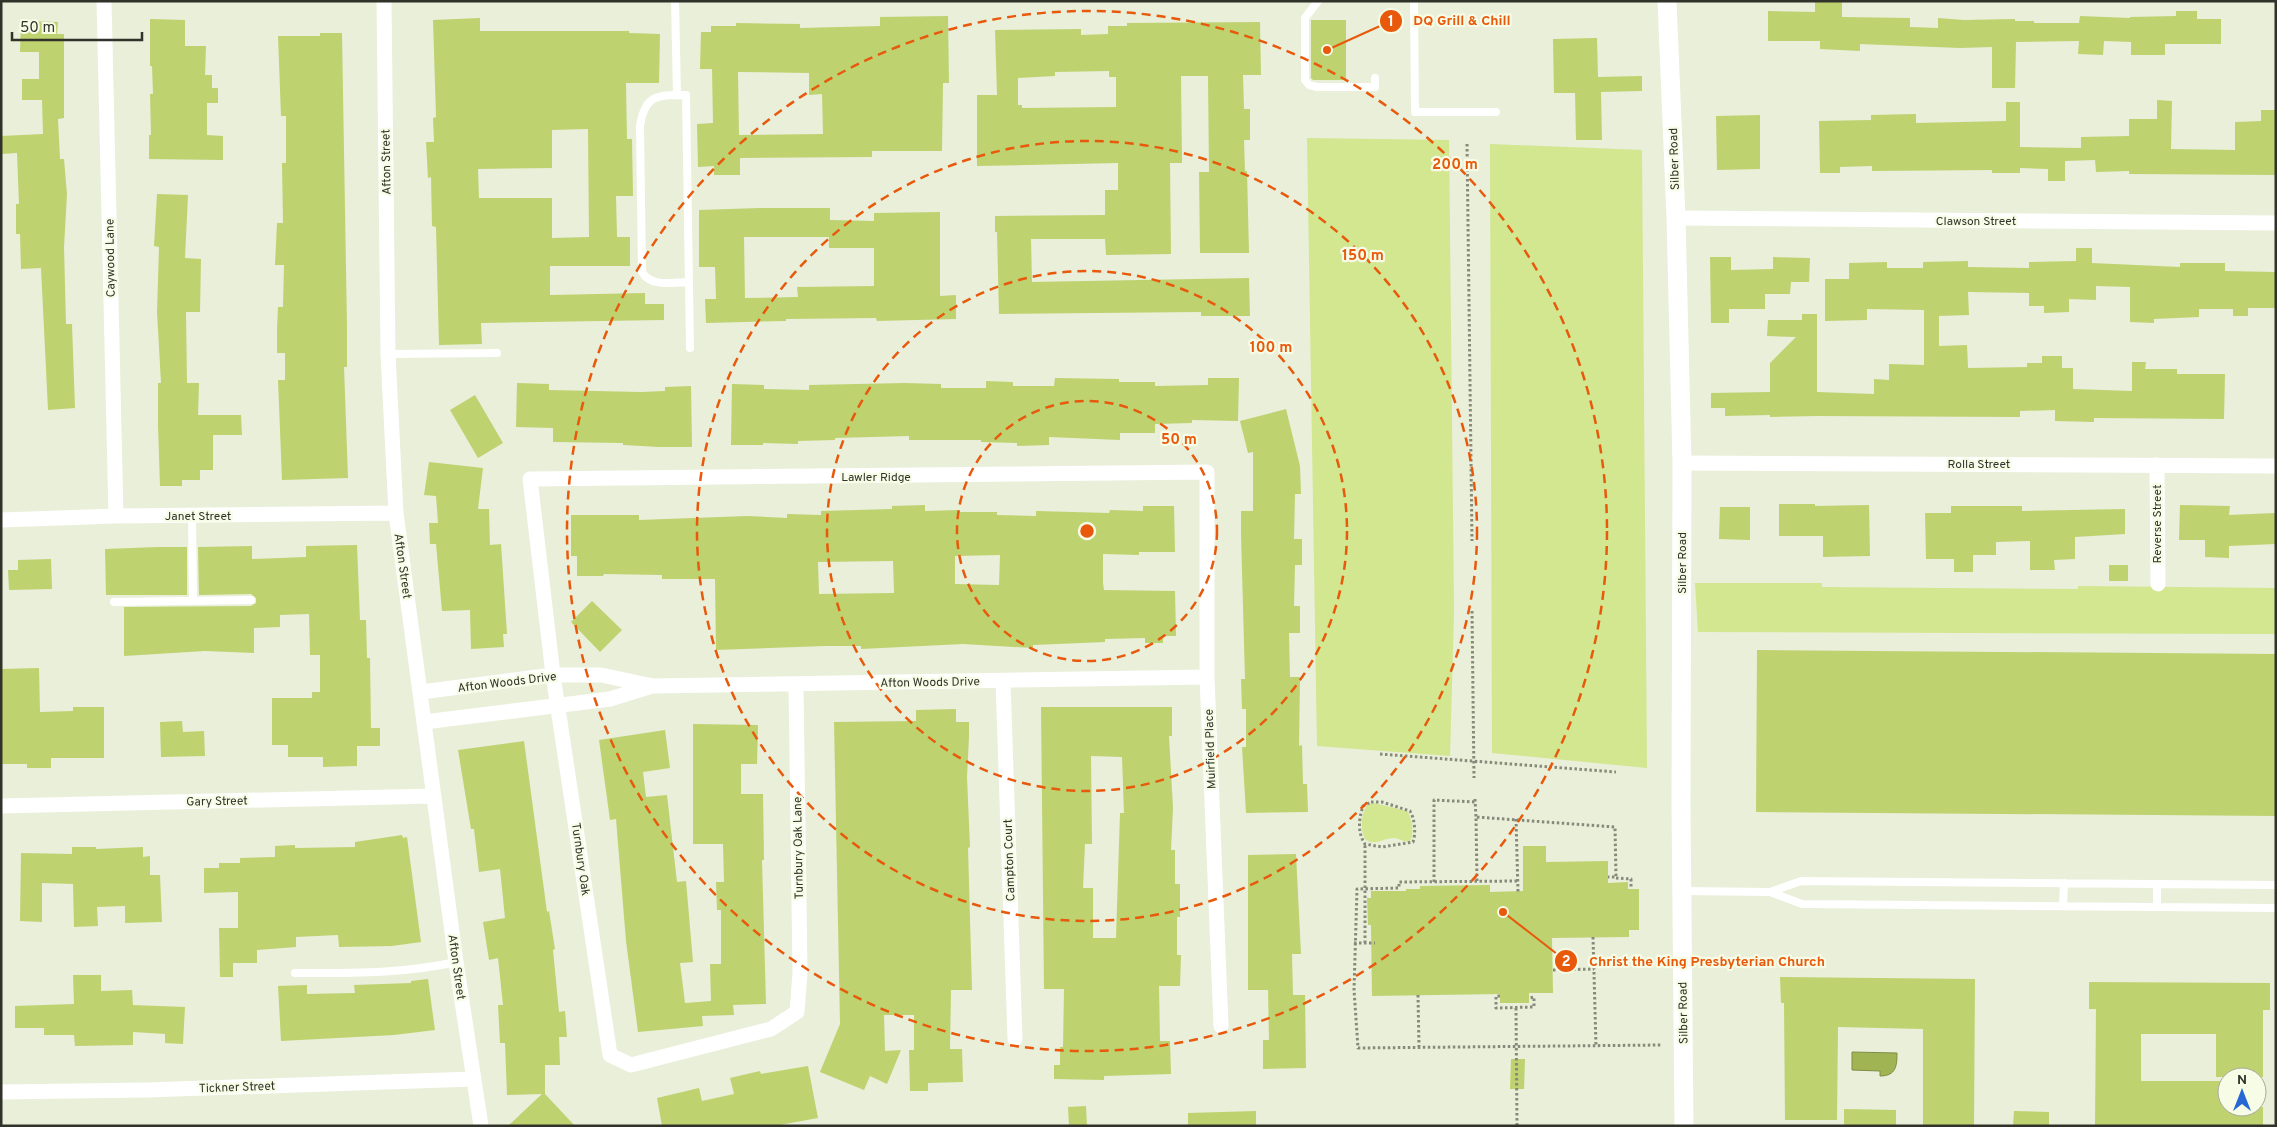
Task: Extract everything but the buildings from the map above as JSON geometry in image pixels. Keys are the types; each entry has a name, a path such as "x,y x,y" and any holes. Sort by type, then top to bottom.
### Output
{"street":[{"name":"Caywood Lane","path":"104,1 116,516"},
{"name":"Afton Street","path":"384,1 388,354 396,513 456,962 481,1126"},
{"name":"Silber Road","path":"1667,1 1676,218 1682,463 1681,891 1684,1126"},
{"name":"Clawson Street","path":"1676,218 2276,223"},
{"name":"Rolla Street","path":"1682,463 2276,466"},
{"name":"Reverse Street","path":"2157,465 2158,584"},
{"name":"Lawler Ridge","path":"544,479 1207,472"},
{"name":"Muirfield Place","path":"1207,472 1207,677 1221,1026"},
{"name":"Turnbury Oak","path":"544,479 530,479 553,675 610,1055 631,1065 771,1029 797,1012"},
{"name":"Janet Street","path":"1,520 116,516 396,513"},
{"name":"Afton Woods Drive","path":"421,692 553,675 602,675 653,686 1207,677"},
{"name":"Campton Court","path":"1003,681 1014,1039"},
{"name":"Turnbury Oak Lane","path":"796,685 800,973 797,1012"},
{"name":"Afton Woods Drive","path":"424,722 610,699 653,686"},
{"name":"Gary Street","path":"1,806 433,796"},
{"name":"Tickner Street","path":"1,1092 147,1090 474,1079"}],"lane":[{"path":"675,1 677,95"},
{"path":"1318,1 1305,18 1305,80 1309,85 1317,86 1375,86 1375,78"},
{"path":"1414,1 1415,112 1496,112"},
{"path":"689,282 652,282 646,279 642,272 640,126 642,111 648,103 660,95 686,95 689,282 690,348"},
{"path":"388,354 497,353"},
{"path":"192,516 194,601"},
{"path":"114,602 251,600"},
{"path":"1681,891 1770,892 1802,881 2276,885"},
{"path":"2063,905 2064,884"},
{"path":"2157,885 2157,906"},
{"path":"1770,892 1802,904 2276,908"},
{"path":"294,973 362,973 430,968 456,962"}],"path":[{"path":"1467,144 1472,541"},
{"path":"1472,611 1474,778"},
{"path":"1380,754 1616,772"},
{"path":"1434,882 1434,800 1475,801 1477,881"},
{"path":"1365,844 1377,847 1395,843 1411,844 1415,833 1413,816 1410,810 1379,801 1365,804 1360,824 1361,836 1365,844 1365,943"},
{"path":"1476,817 1615,827 1616,877"},
{"path":"1516,819 1518,892"},
{"path":"1608,877 1631,879 1632,889"},
{"path":"1517,881 1399,882 1399,888 1357,889 1354,943 1358,1048 1662,1045"},
{"path":"1593,937 1596,1046"},
{"path":"1354,943 1375,943"},
{"path":"1553,970 1594,969"},
{"path":"1418,995 1418,1047"},
{"path":"1500,996 1496,996 1496,1008 1534,1007 1534,997 1529,998"},
{"path":"1516,1008 1517,1126"}],"shaded area":[{"path":"1307,138 1449,140 1454,611 1450,756 1317,746"},
{"path":"1490,144 1642,150 1647,768 1492,753"},
{"path":"1695,583 1822,583 1822,587 2078,589 2078,586 2276,588 2276,634 1698,632"},
{"path":"1374,803 1407,811 1412,826 1412,838 1410,841 1389,838 1372,842 1365,839 1362,826 1363,813 1367,805"},
{"path":"1852,1052 1897,1053 1896,1066 1892,1072 1885,1076 1880,1076 1880,1071 1852,1070"}],"place":[{"name":"DQ Grill & Chill","path":"1327,50"},
{"name":"Christ the King Presbyterian Church","path":"1503,912"}]}
